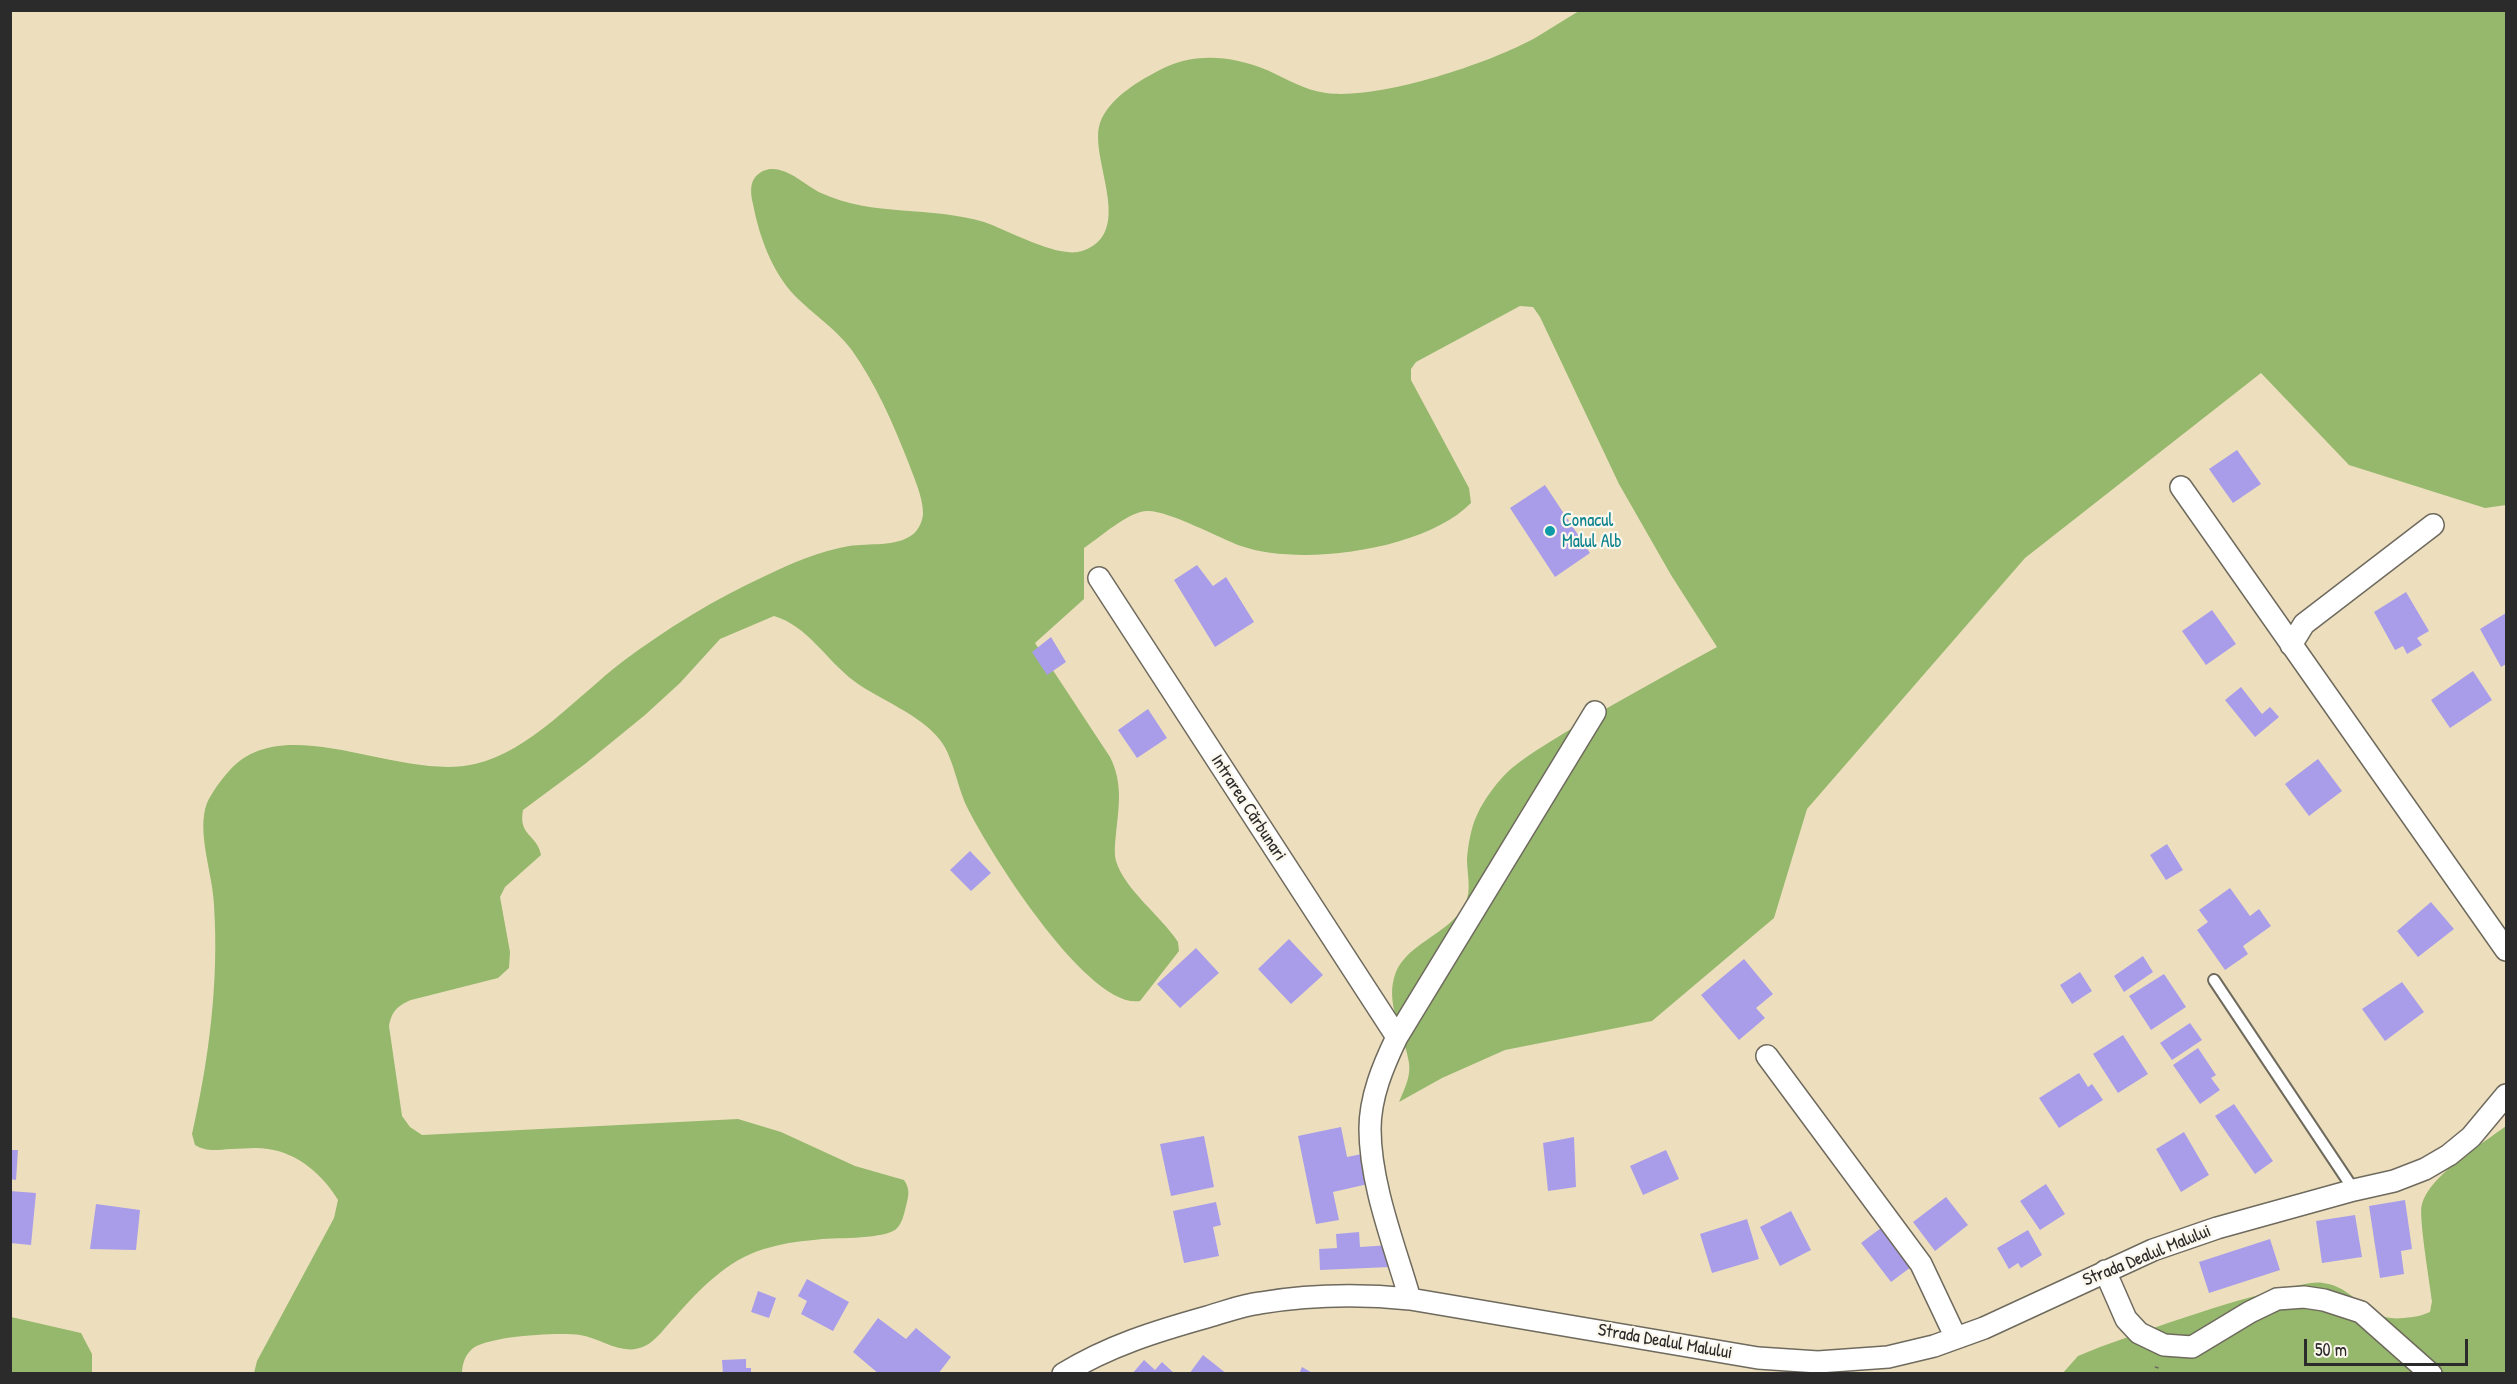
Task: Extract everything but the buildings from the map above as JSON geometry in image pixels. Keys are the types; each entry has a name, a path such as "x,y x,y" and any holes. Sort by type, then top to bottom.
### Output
{"street":[{"path":"2181,487 2506,951"},
{"path":"2291,645 2304,624 2433,525"},
{"name":"Intrarea Cărbunari","path":"1099,578 1397,1037"},
{"path":"1410,1299 1379,1191 1370,1129 1374,1095 1384,1064 1397,1037 1596,712"},
{"path":"1767,1056 1921,1264 1956,1338"},
{"name":"Strada Dealul Malului","path":"1063,1374 1088,1359 1153,1332 1258,1303 1381,1296 1758,1358 1894,1365 1984,1328 2153,1250 2217,1228 2394,1181 2425,1168 2449,1155 2471,1137 2506,1095"},
{"path":"2106,1270 2126,1319 2139,1333 2164,1345 2192,1347 2250,1312 2277,1299 2304,1297 2324,1300 2361,1312 2431,1374"}],"lane":[{"path":"2214,980 2354,1190"}],"green space":[{"path":"1579,11 2506,11 2506,505 2485,508 2349,465 2261,373 2025,558 1807,809 1774,918 1652,1021 1505,1050 1442,1078 1399,1102 1407,1083 1409,1063 1392,1000 1394,978 1399,966 1407,956 1448,924 1465,904 1469,888 1467,859 1470,837 1480,809 1497,783 1537,750 1598,713 1717,647 1671,575 1619,484 1540,317 1533,307 1520,306 1416,362 1411,369 1411,380 1469,488 1471,503 1450,519 1394,543 1361,550 1296,555 1266,552 1241,546 1166,514 1146,511 1122,521 1084,548 1084,599 1035,643 1110,757 1114,767 1119,795 1115,855 1121,872 1135,893 1178,942 1179,951 1140,1001 1118,997 1094,981 1042,924 1017,890 978,828 940,740 922,722 854,681 797,627 774,616 720,639 680,683 645,715 523,810 522,819 525,830 536,843 541,855 505,887 500,897 510,952 509,968 498,978 411,1000 402,1004 392,1016 389,1026 402,1116 410,1127 422,1135 738,1119 781,1132 855,1166 904,1180 908,1189 908,1199 902,1219 895,1230 867,1237 789,1243 751,1254 738,1260 715,1277 694,1296 661,1333 645,1346 636,1349 612,1346 580,1335 540,1335 507,1338 480,1345 467,1354 462,1373 254,1373 257,1361 334,1218 338,1200 317,1174 289,1155 263,1148 203,1149 195,1145 192,1134 208,1049 214,992 214,905 204,840 204,814 209,799 223,778 253,753 280,746 311,746 412,764 445,767 475,764 495,758 515,748 553,721 622,662 673,626 728,594 817,554 849,546 890,543 906,539 920,525 923,513 918,488 876,390 845,341 795,296 773,265 759,228 752,199 751,190 755,177 763,171 778,170 786,172 821,193 841,200 881,209 964,217 984,222 1060,251 1082,251 1098,242 1106,228 1109,212 1098,138 1100,123 1116,100 1131,87 1156,72 1183,61 1225,59 1253,65 1318,92 1348,94 1374,91 1433,78 1490,59 1535,38"},
{"path":"2506,1126 2506,1373 2062,1374 2078,1356 2100,1347 2214,1308 2308,1283 2335,1286 2370,1310 2391,1318 2414,1317 2430,1312 2432,1301 2423,1235 2422,1204 2435,1182 2446,1171"},
{"path":"11,1317 81,1333 92,1354 92,1373 11,1373"}],"place":[{"name":"Conacul Malul Alb","path":"1550,531"}]}
